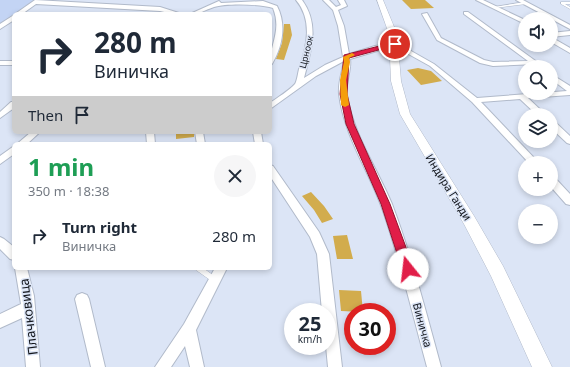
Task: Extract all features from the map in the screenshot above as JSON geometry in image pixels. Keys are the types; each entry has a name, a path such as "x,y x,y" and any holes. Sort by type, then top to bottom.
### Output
{"street":[{"path":"198,12 226,0"},
{"name":"Црноок","path":"299,0 312,28 310,45 299,83"},
{"name":"Виничка","path":"326,0 338,4 347,62 343,80 345,108 350,124 386,204 404,255 434,367"},
{"name":"Индира Ганди","path":"380,0 393,34 395,44 396,81 405,114 469,220 494,265 542,367"},
{"path":"479,0 518,18"},
{"path":"519,0 570,27"},
{"path":"21,12 37,1 160,9 171,12"},
{"path":"214,5 263,3 275,7 280,24 280,37 272,58"},
{"path":"425,14 439,39 482,62 492,64 518,65"},
{"path":"466,14 530,60"},
{"path":"0,28 12,19"},
{"path":"558,34 570,33"},
{"path":"558,43 570,51"},
{"path":"272,105 299,83 328,64 346,57 395,44 432,65 476,100 528,156"},
{"path":"0,63 12,63"},
{"path":"558,82 570,91"},
{"path":"558,92 570,91"},
{"path":"476,100 518,96"},
{"path":"0,109 12,99"},
{"path":"525,100 534,108"},
{"path":"0,116 12,106"},
{"path":"558,129 568,138"},
{"path":"24,142 34,134"},
{"path":"0,149 12,150"},
{"path":"0,161 12,151"},
{"path":"272,171 315,235 323,254 335,367"},
{"path":"558,188 570,201"},
{"path":"0,242 12,253"},
{"name":"Плачковица","path":"21,270 26,289 33,367"},
{"path":"162,367 189,329 218,274"},
{"path":"82,299 98,367"},
{"path":"0,321 28,308"},
{"path":"189,329 197,367"}],"lane":[{"path":"495,7 525,3"},
{"path":"570,3 562,3 570,8"},
{"path":"205,270 218,274"}],"shaded area":[{"path":"0,0 35,0 18,12 12,12 12,16 0,25"}],"building":[{"path":"402,0 425,0 434,8 411,9"},
{"path":"284,24 290,24 292,35 284,60 276,59 282,43"},
{"path":"418,68 431,71 442,81 421,85 407,70"},
{"path":"176,134 194,134 194,137 176,139"},
{"path":"311,192 324,206 333,219 322,223 314,210 302,196"},
{"path":"347,235 353,259 337,259 333,236"},
{"path":"339,290 361,291 362,303 344,303 344,311 341,311"}],"slow traffic":[{"path":"345,105 343,80 347,62 346,57 352,55"}],"route":[{"path":"395,44 346,57 347,62 343,80 345,108 350,124 386,204 408,269"}]}
